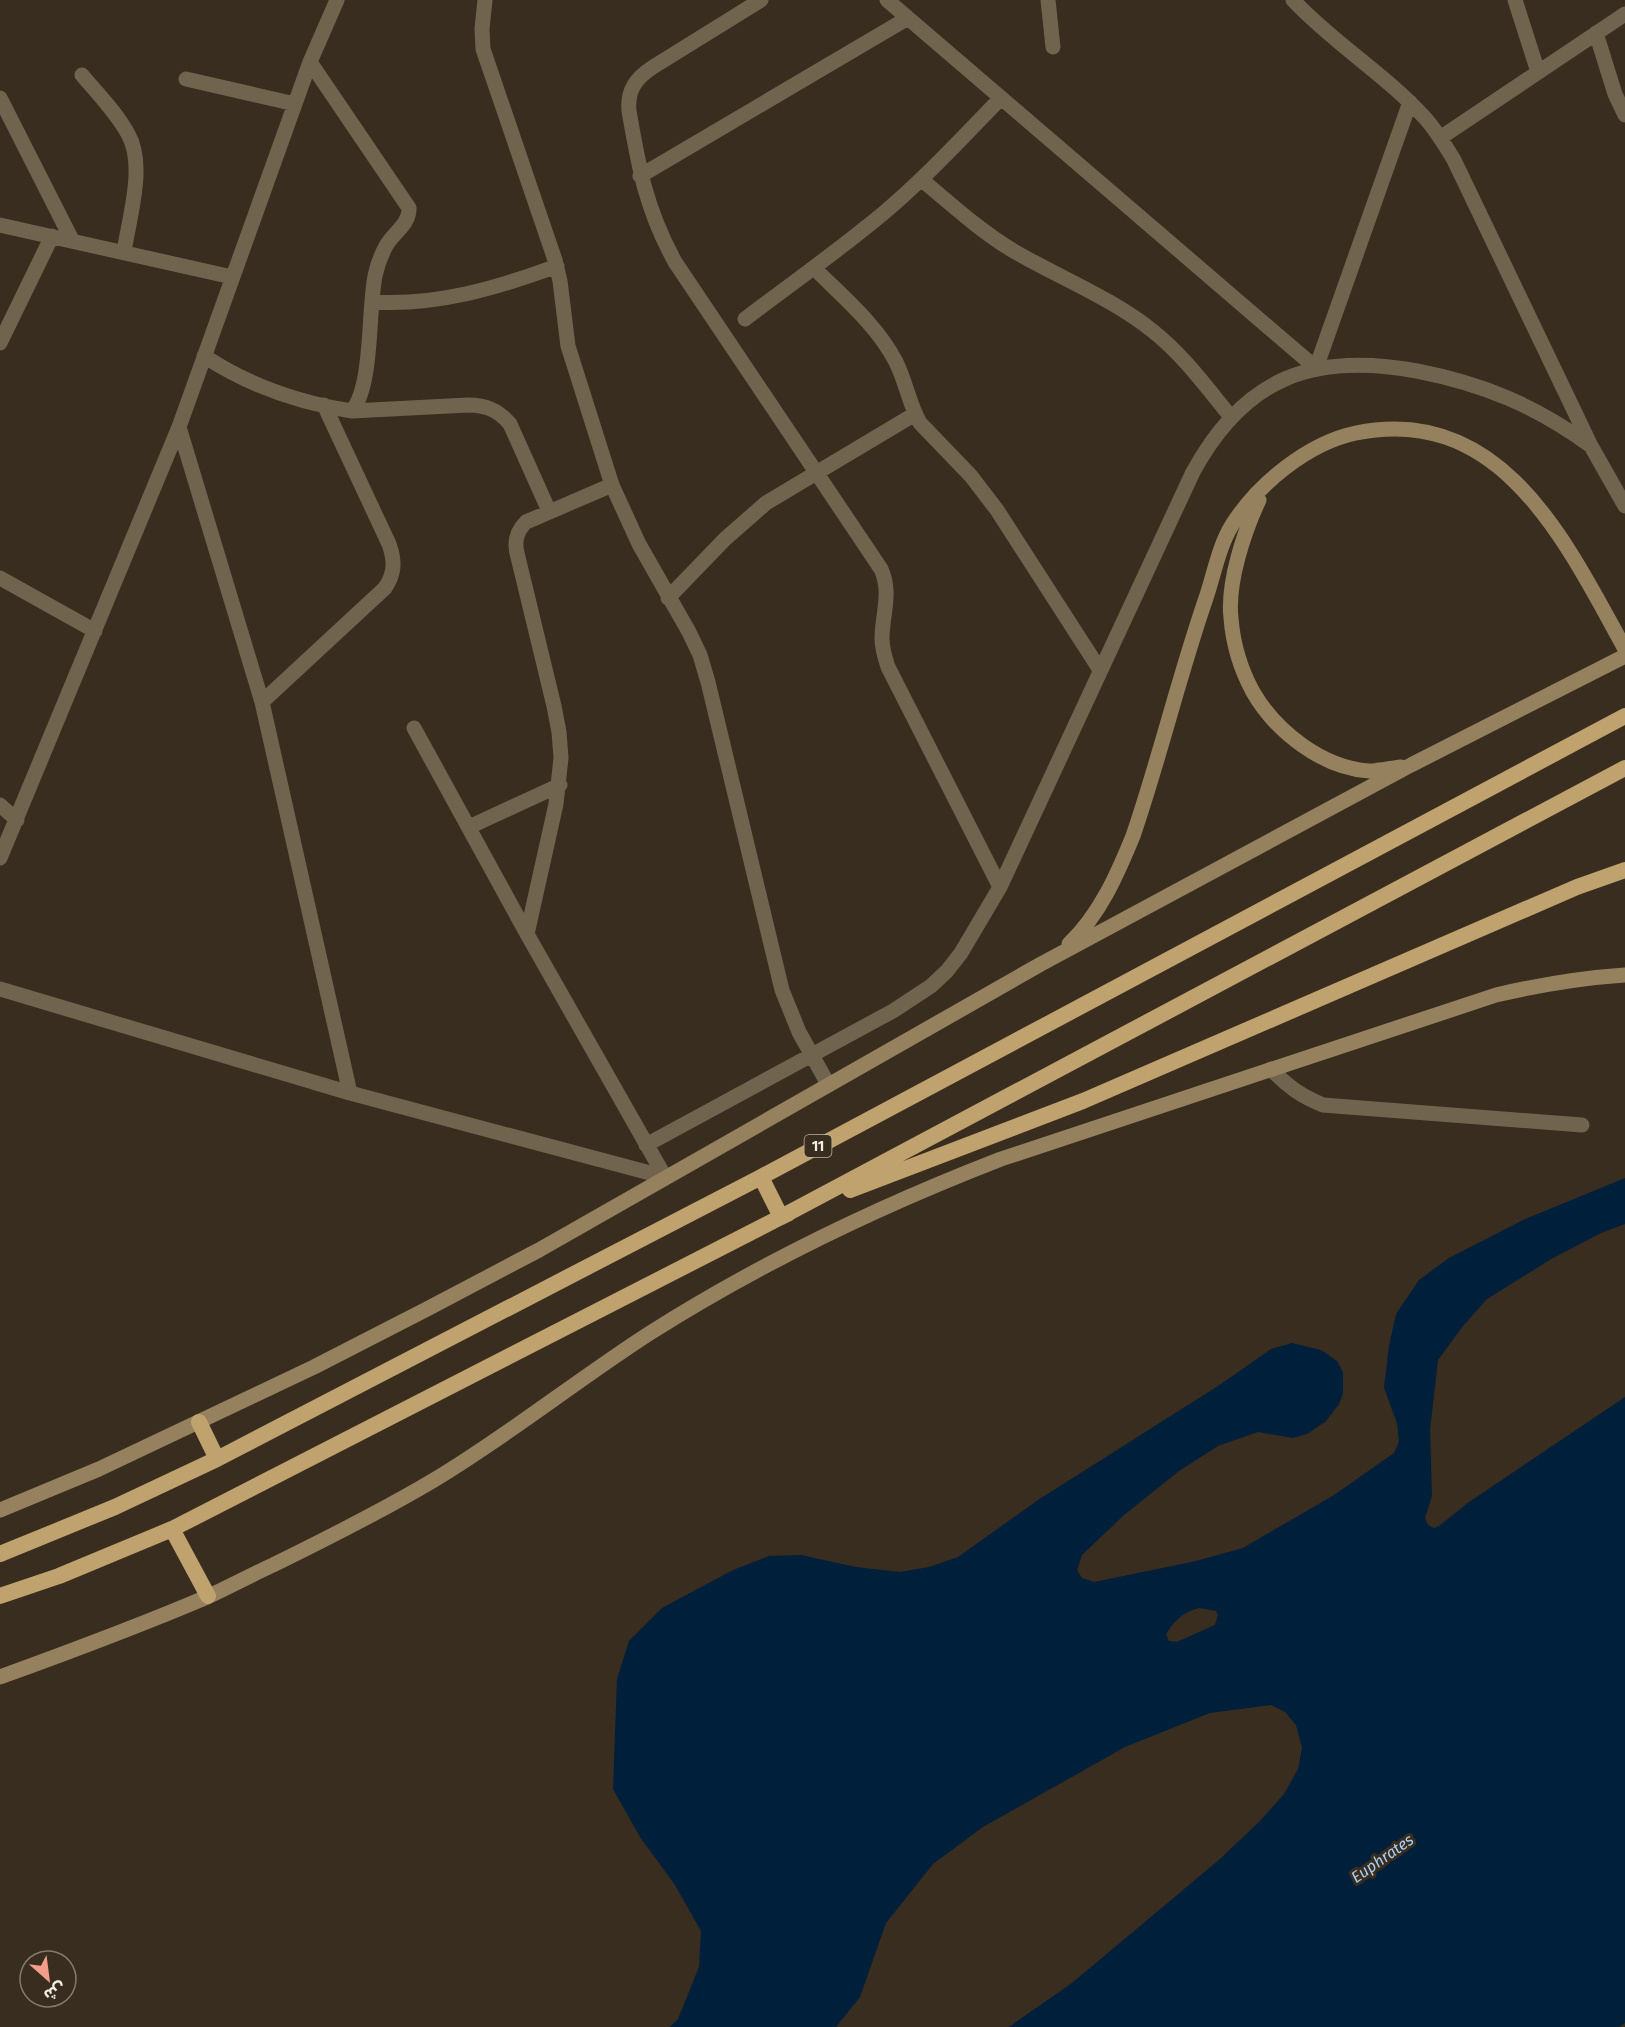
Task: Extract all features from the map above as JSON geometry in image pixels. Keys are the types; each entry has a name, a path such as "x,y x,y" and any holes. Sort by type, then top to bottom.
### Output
{"highway":[{"name":"11","path":"0,1554 115,1507 217,1459 761,1177 1625,716"},
{"path":"0,1596 59,1576 172,1528 781,1217 1625,768"},
{"path":"781,1217 1083,1101 1577,887 1625,870"},
{"path":"761,1177 781,1217"},
{"path":"200,1422 217,1459"},
{"path":"172,1528 208,1596"}],"main road":[{"path":"1041,964 1070,944 1090,922 1121,866 1144,805 1191,643 1220,552 1231,527 1248,503 1286,465 1312,449 1344,436 1377,429 1416,430 1446,438 1475,451 1506,472 1551,522 1625,649"},
{"path":"1266,486 1242,544 1234,577 1230,616 1238,656 1253,693 1278,725 1309,750 1338,765 1370,771 1412,765"},
{"path":"0,1510 99,1469 200,1422 427,1309 539,1250 1041,964 1412,765 1625,656"},
{"path":"0,1677 86,1646 208,1596 336,1534 426,1485 484,1448 648,1335 715,1293 784,1255 927,1188 1001,1159 1496,995 1544,984 1625,975"}],"street":[{"path":"0,858 178,427 310,62 337,0"},
{"path":"485,0 482,29 483,49 556,266 568,346 612,485 639,544 689,632 702,664 782,990 790,1011 828,1084"},
{"path":"761,0 653,67 633,85 628,102 640,176 654,220 675,262 884,576 887,597 882,645 888,667 1000,887"},
{"path":"887,0 1316,368"},
{"path":"1048,0 1053,47"},
{"path":"1293,0 1319,26 1410,102 1440,138 1457,167 1591,446 1625,506"},
{"path":"1515,0 1538,72"},
{"path":"1440,138 1625,14"},
{"path":"640,176 908,18"},
{"path":"1596,33 1615,94 1625,115"},
{"path":"310,62 409,208 406,221 387,244 380,259 375,277 363,389 359,402 352,411"},
{"path":"82,75 123,125 136,155 136,177 124,252"},
{"path":"186,79 295,104"},
{"path":"0,98 72,240"},
{"path":"745,319 851,240 921,180 1000,99"},
{"path":"1316,368 1410,102"},
{"path":"921,180 1009,248 1128,314 1156,333 1185,362 1231,417"},
{"path":"0,225 232,277"},
{"path":"0,343 52,236"},
{"path":"373,302 431,301 468,294 511,283 556,266"},
{"path":"814,268 862,316 886,346 904,380 915,414 926,431 971,476 997,510 1100,670"},
{"path":"204,356 230,373 267,388 352,411 468,405 492,408 510,424 549,511"},
{"path":"646,1145 893,1011 931,986 947,971 961,953 1000,887 1192,472 1210,443 1231,417 1249,400 1292,375 1316,368 1341,364 1393,366 1463,381 1497,392 1562,425 1591,446"},
{"path":"262,702 385,588 393,572 394,562 389,544 324,405"},
{"path":"668,598 745,520 781,493 915,414"},
{"path":"178,427 262,702 350,1093"},
{"path":"526,934 560,785 561,758 559,732 515,545 516,536 526,522 612,485"},
{"path":"0,578 94,631"},
{"path":"414,728 526,934 665,1177"},
{"path":"469,827 560,785"},
{"path":"0,805 17,820"},
{"path":"0,989 350,1093 665,1177"},
{"path":"1271,1069 1285,1085 1303,1097 1323,1105 1582,1125"}],"water":[{"name":"Euphrates","path":"1625,1178 1625,1224 1601,1233 1553,1258 1487,1299 1463,1326 1438,1360 1430,1430 1432,1496 1425,1518 1428,1525 1434,1528 1439,1526 1469,1502 1625,1397 1625,2023 1619,2027 1009,2027 1072,1983 1220,1859 1260,1821 1284,1794 1298,1769 1302,1748 1296,1725 1285,1712 1271,1705 1210,1713 1125,1747 983,1827 933,1864 886,1923 860,1997 836,2027 670,2027 678,2019 699,1967 701,1931 675,1885 640,1837 613,1789 617,1679 629,1641 662,1608 733,1570 769,1556 801,1555 856,1567 900,1572 929,1567 958,1557 1038,1500 1221,1384 1271,1349 1292,1343 1321,1350 1337,1361 1343,1372 1343,1394 1339,1404 1326,1421 1307,1434 1293,1438 1258,1432 1218,1446 1179,1471 1124,1515 1082,1555 1077,1570 1082,1578 1094,1582 1196,1561 1243,1548 1334,1495 1394,1453 1399,1442 1397,1423 1384,1388 1396,1314 1419,1280 1449,1258 1523,1220","holes":["1199,1608 1216,1611 1218,1615 1215,1625 1177,1642 1169,1641 1166,1634 1184,1614"]}]}
